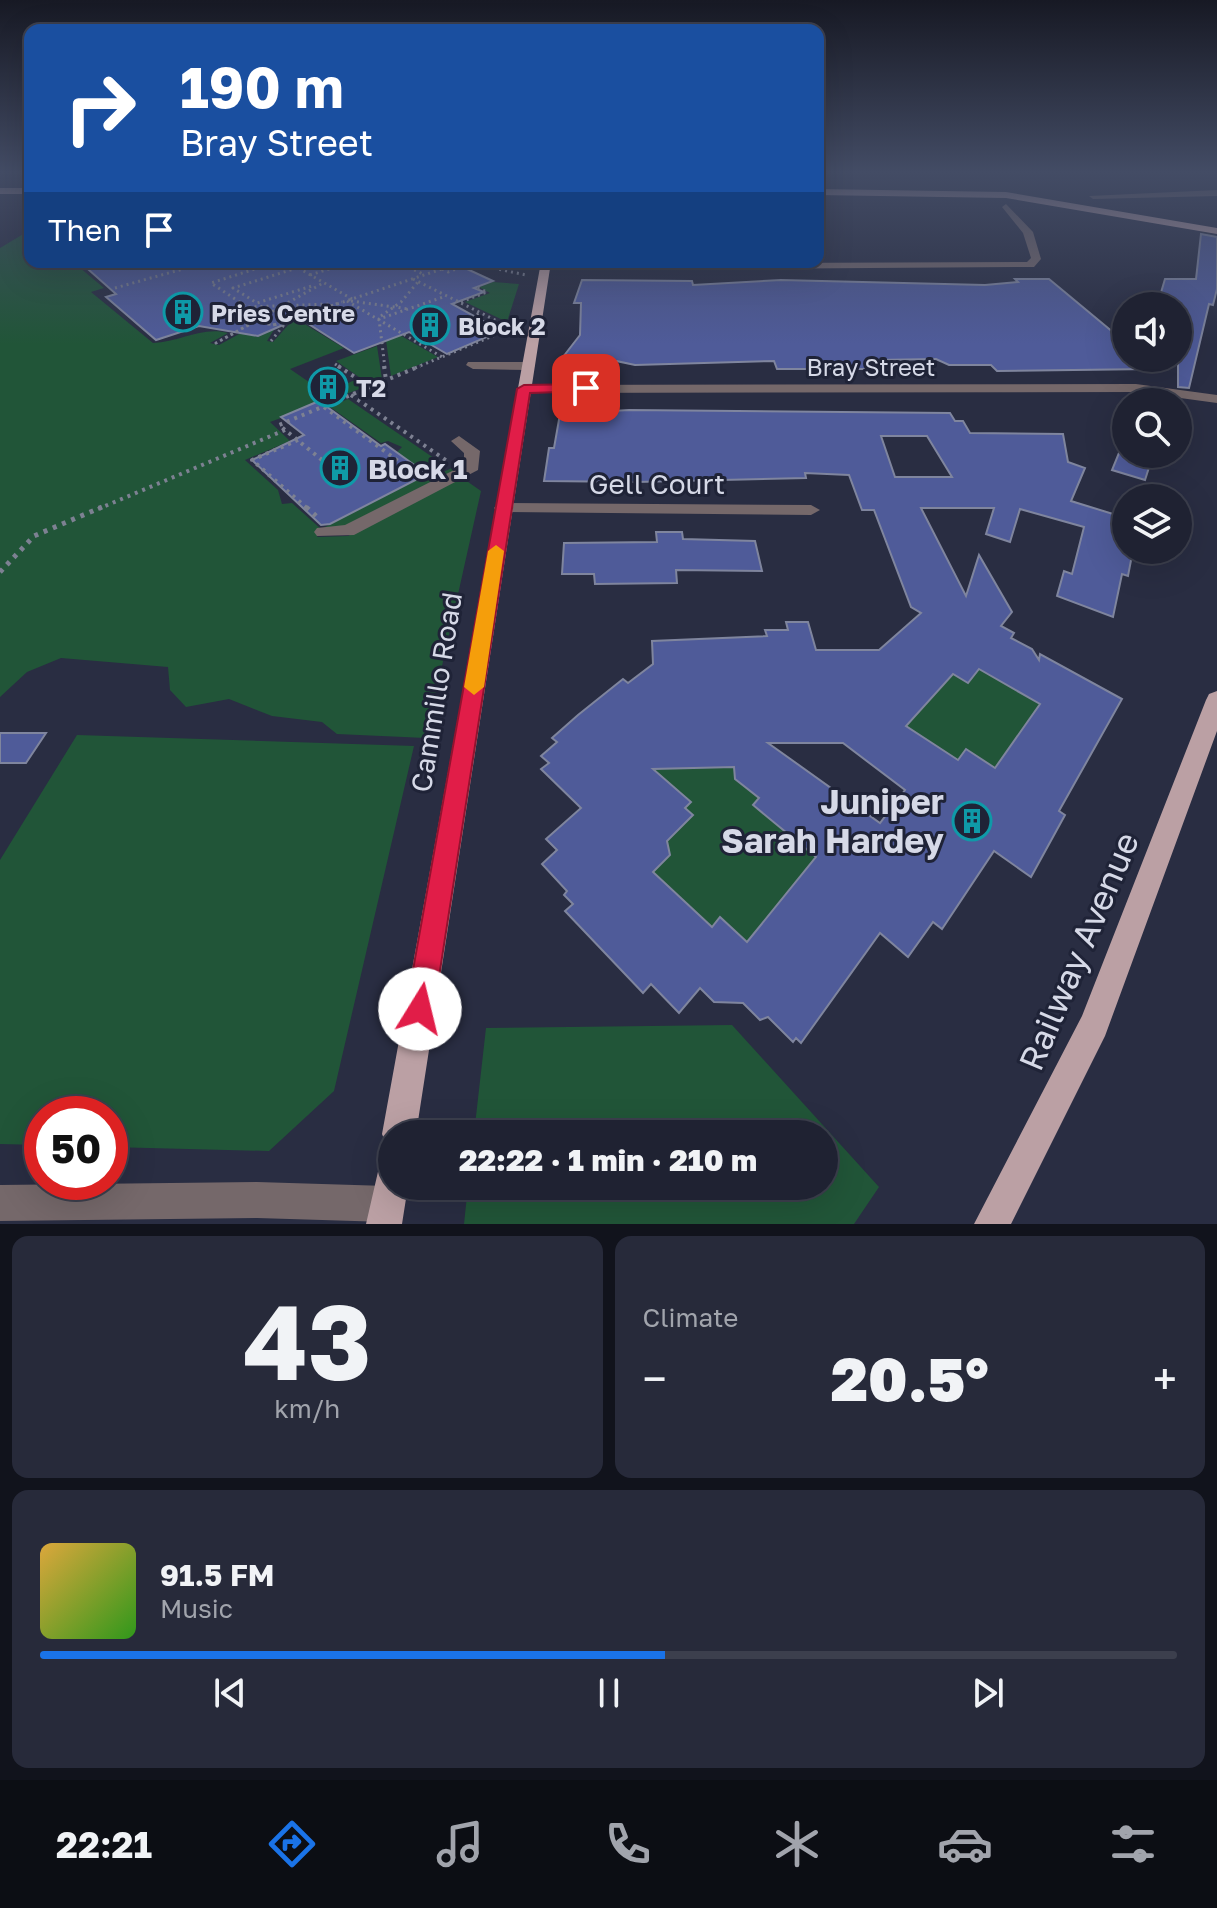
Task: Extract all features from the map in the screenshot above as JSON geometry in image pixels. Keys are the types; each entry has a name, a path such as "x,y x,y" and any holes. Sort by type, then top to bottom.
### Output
{"main road":[{"path":"1195,230 1217,234"},
{"name":"Cammillo Road","path":"401,1120 528,366 525,327 545,268"},
{"name":"Railway Avenue","path":"992,1224 1094,1025 1217,700"}],"street":[{"path":"824,266 1030,265 1036,259 1026,230"},
{"path":"473,365 528,366"},
{"name":"Bray Street","path":"524,389 1136,388 1217,399"},
{"path":"324,528 348,531 472,467 472,451 459,441"},
{"name":"Gell Court","path":"503,508 811,510"},
{"path":"0,1203 388,1201"}],"path":[{"path":"115,288 187,268"},
{"path":"258,268 211,283 247,307 345,301 398,305 409,309"},
{"path":"323,283 257,303 233,288 297,268 323,283 345,301 442,357"},
{"path":"310,275 332,268"},
{"path":"410,268 425,275"},
{"path":"258,321 273,325 442,269 448,272 459,268"},
{"path":"486,268 514,275 545,268"},
{"path":"412,279 494,320 525,327"},
{"path":"377,319 398,305 418,282"},
{"path":"270,319 258,321 216,343 323,283"},
{"path":"460,303 487,292 477,288"},
{"path":"377,319 446,296"},
{"path":"238,317 274,325 345,301"},
{"path":"460,321 481,313"},
{"path":"377,319 386,380"},
{"path":"485,323 494,320"},
{"path":"271,341 287,321"},
{"path":"322,460 279,425 504,332 525,327"},
{"path":"335,364 370,387"},
{"path":"351,395 451,464 446,467"},
{"path":"323,407 422,479"},
{"path":"0,572 34,536 285,430"},
{"path":"298,440 252,460 324,528"}],"green space":[{"path":"24,234 24,268 80,268 104,288 91,292 153,343 209,331 228,333 210,343 219,345 241,333 258,337 275,328 267,341 273,342 290,323 298,320 344,348 290,369 325,393 355,380 365,387 270,422 290,441 245,460 278,490 282,504 292,503 321,529 317,537 348,536 461,477 481,491 426,738 337,734 322,722 272,716 229,699 186,707 170,690 168,667 61,658 27,672 0,697 0,248"},
{"path":"493,282 519,284 507,322 465,302 490,293 479,287"},
{"path":"384,326 438,357 391,376"},
{"path":"377,346 382,379 369,384 336,361"},
{"path":"348,399 444,465 428,474 397,452 402,447 388,441 381,443 330,407"},
{"path":"465,462 464,466 345,528 321,529 417,480 421,482"},
{"path":"981,667 1056,713 1013,759 1004,754 998,770 966,750 958,760 887,714 925,705 942,680 946,682 953,674 968,683"},
{"path":"625,725 733,762 735,779 759,798 753,806 819,855 745,955 720,918 712,927 701,916 698,919 650,875 670,855 667,841 693,815 685,808 690,802 658,773 653,777"},
{"path":"77,735 414,746 334,1091 269,1151 128,1147 128,1096 24,1096 24,1145 0,1144 0,860"},
{"path":"732,1025 818,1120 476,1120 486,1028"},
{"path":"838,1142 879,1187 854,1224 464,1224 467,1200 838,1200"}],"building":[{"path":"1201,234 1217,237 1217,289 1213,305 1209,304 1189,388 1178,387 1178,372 1192,372 1192,292 1161,292 1165,279 1196,279"},
{"path":"87,268 465,268 493,281 474,288 484,292 452,304 501,331 447,354 409,332 354,353 299,318 258,336 199,326 156,340 106,297 116,294"},
{"path":"1015,279 1049,279 1112,331 1112,369 997,371 991,365 949,365 936,359 879,360 884,369 777,369 774,361 635,365 616,361 613,366 563,357 580,335 581,303 574,303 582,280 692,281 693,285 781,280 985,285 1018,282"},
{"name":"Block 1","path":"319,401 381,446 385,444 427,474 330,524 321,525 252,460 304,435 281,417"},
{"name":"Juniper Sarah Hardey","path":"629,410 950,413 955,421 963,421 970,433 1063,434 1068,462 1085,468 1071,501 1112,514 1112,564 1130,564 1128,576 1122,574 1113,617 1057,596 1064,571 1072,574 1084,527 1020,509 1010,542 986,534 994,508 921,508 966,596 979,555 1012,612 1001,626 1014,633 1011,638 1032,649 1039,660 1040,654 1122,699 1059,811 1065,815 1031,877 994,851 942,929 933,922 908,957 880,933 801,1043 796,1038 793,1042 768,1017 760,1020 743,1003 714,1002 700,988 679,1013 651,984 643,993 565,911 573,904 564,895 567,891 542,864 557,850 546,839 581,808 541,769 549,763 541,756 557,742 552,738 578,715 623,679 628,683 653,664 652,641 767,636 765,630 788,630 786,622 808,622 816,650 879,650 921,613 911,607 874,510 862,510 849,475 805,473 806,478 544,481 549,448 554,448 560,414","holes":["881,436 927,436 952,477 895,477","979,669 1040,704 995,768 966,749 958,760 906,726 953,674 968,683","768,743 843,743 905,790 880,823","734,767 735,779 759,798 753,805 816,857 747,942 720,917 712,927 653,872 670,855 667,841 693,815 685,808 691,802 653,769"]},
{"path":"1113,468 1149,468 1145,480"},
{"path":"656,532 682,532 683,539 755,541 762,571 676,570 677,583 595,584 594,574 562,574 564,543 657,542"},
{"path":"0,733 46,733 26,763 0,763"}],"slow traffic":[{"path":"474,687 496,551"}],"place":[{"name":"Pries Centre","path":"183,312"},
{"name":"Block 2","path":"430,325"},
{"name":"T2","path":"328,387"},
{"name":"Block 1","path":"340,468"},
{"name":"Juniper Sarah Hardey","path":"972,821"}],"route":[{"path":"420,1009 524,389 586,388"}]}
